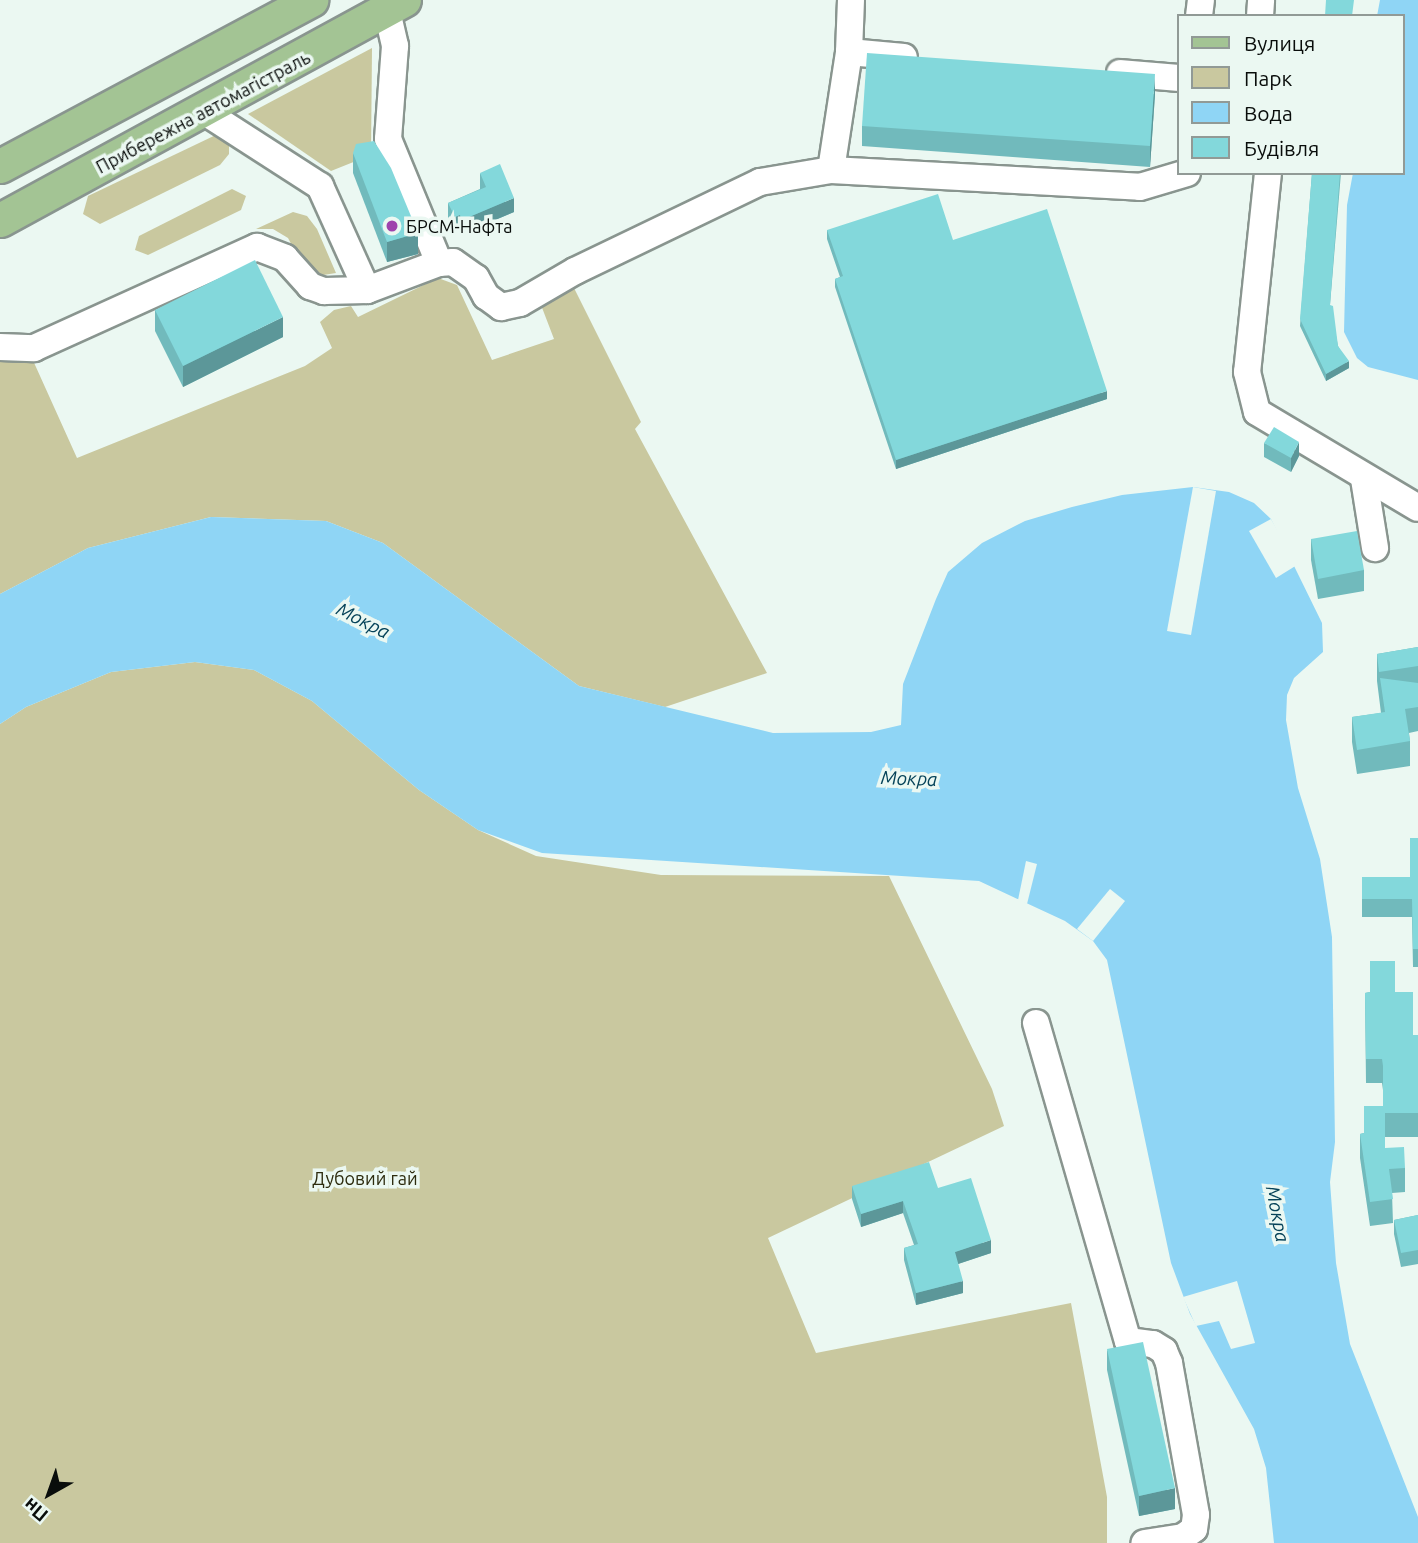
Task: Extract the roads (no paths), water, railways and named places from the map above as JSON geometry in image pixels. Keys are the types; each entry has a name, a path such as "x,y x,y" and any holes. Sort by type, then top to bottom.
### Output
{"main road":[{"path":"0,166 311,0"},
{"name":"Прибережна автомагістраль","path":"0,220 205,112 396,6"}],"street":[{"path":"831,170 849,52 851,0"},
{"path":"396,6 388,139 439,263"},
{"path":"849,52 932,59"},
{"path":"1096,71 1176,78"},
{"path":"205,112 320,186 367,290"},
{"path":"0,347 34,348 257,247 285,258 310,286 324,292 367,290 439,263 453,262 501,307 520,303 575,271 760,182 831,170 1140,187 1180,175"},
{"path":"1268,175 1247,372 1257,412 1364,479 1418,508"},
{"path":"1364,479 1375,548"},
{"path":"1036,1023 1128,1341 1153,1344 1164,1351 1169,1363 1196,1516 1194,1529 1183,1537 1144,1543"}],"water":[{"path":"1380,0 1418,0 1418,380 1368,367 1357,358 1344,332 1347,205 1353,175 1404,175 1404,14 1377,14"},
{"name":"Мокра","path":"1193,487 1229,492 1254,503 1271,519 1322,623 1323,652 1294,678 1287,695 1286,720 1298,788 1320,859 1332,937 1335,1142 1330,1182 1336,1263 1350,1344 1418,1517 1418,1543 1274,1543 1266,1468 1254,1429 1190,1314 1171,1263 1107,960 1093,941 1065,921 979,881 542,853 478,830 419,790 312,701 254,670 195,662 111,672 26,707 0,724 0,594 88,548 211,517 326,521 383,543 579,686 773,733 871,732 901,725 903,684 948,572 982,543 1025,521 1072,507 1122,495"}],"place":[{"name":"БРСМ-Нафта","path":"392,226"}],"park label":[{"name":"Дубовий гай","path":"365,1178"}]}
